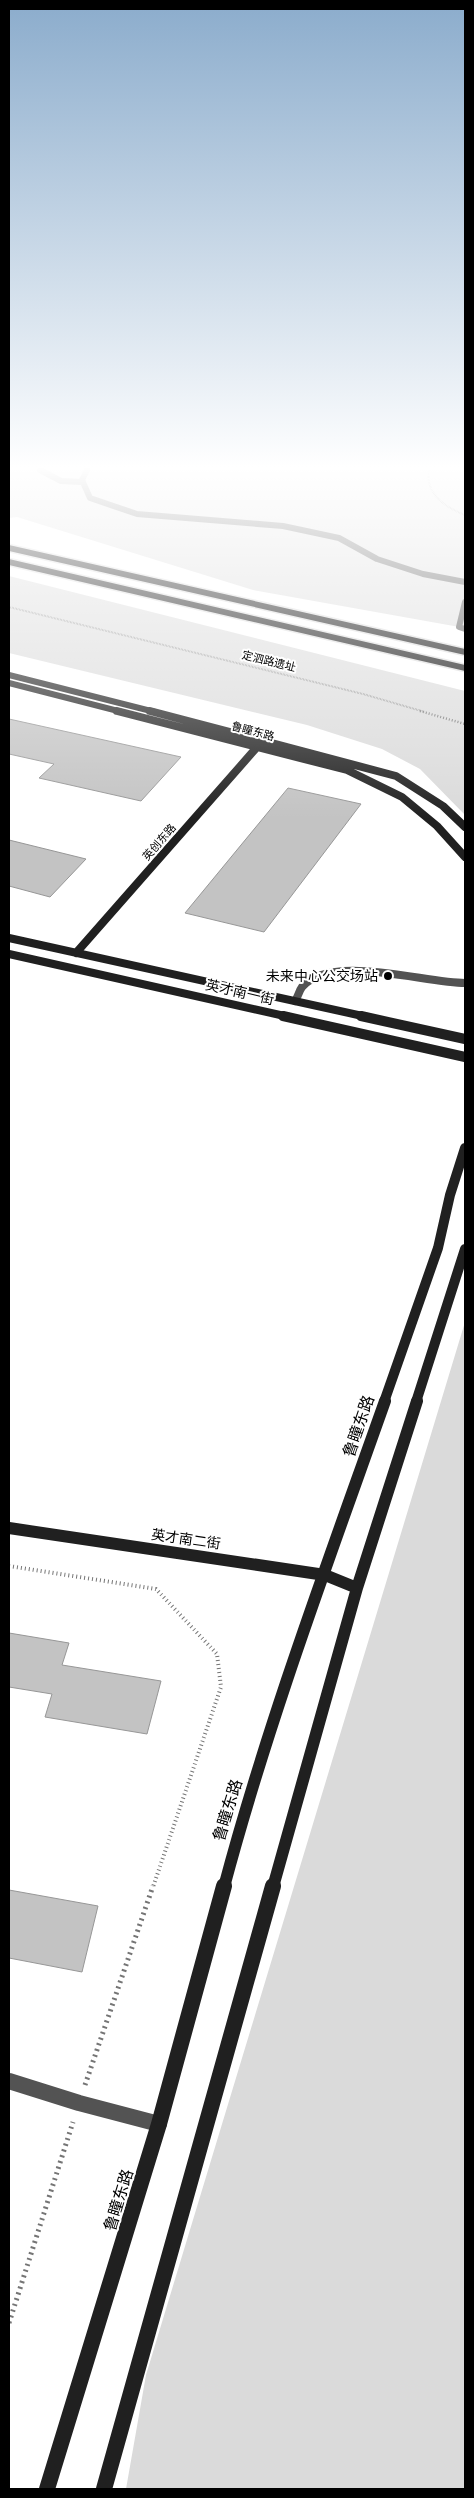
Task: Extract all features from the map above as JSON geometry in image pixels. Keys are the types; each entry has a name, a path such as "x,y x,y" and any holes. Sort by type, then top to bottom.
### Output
{"highway":[{"path":"117,587 465,668"},
{"path":"178,587 465,652"},
{"path":"246,616 465,676"}],"main road":[{"name":"鲁瞳东路","path":"9,675 321,754 396,776 442,806 465,827"},
{"name":"鲁瞳东路","path":"9,683 347,770 402,797 437,826 465,857"},
{"name":"英创东路","path":"76,953 258,746"},
{"name":"英才南一街","path":"9,938 465,1039"},
{"name":"英才南一街","path":"9,954 465,1057"},
{"name":"鲁瞳东路","path":"47,2489 159,2124 238,1834 290,1671 438,1248 450,1195 465,1148"},
{"path":"104,2489 357,1588 465,1249"},
{"name":"英才南二街","path":"9,1528 325,1575 357,1588"}],"street":[{"path":"465,602 459,627 465,629"},
{"path":"295,1001 304,985 325,975 345,970 369,969 425,980 465,982"},
{"path":"9,2081 79,2103 159,2124"}],"path":[{"name":"定泗路遗址","path":"9,607 363,694 465,724"},
{"path":"9,1566 156,1589 217,1654 221,1687 49,2190 29,2266 9,2324"}],"shaded area":[{"path":"9,587 51,587 465,691 465,815 420,769 382,749 307,725 9,653"},
{"path":"242,587 465,587 465,628"},
{"path":"465,1322 465,2489 126,2489 146,2375"}],"building":[{"path":"9,719 181,757 141,801 39,778 54,764 9,754"},
{"path":"288,788 361,804 264,932 185,913"},
{"path":"9,840 86,859 50,897 9,886"},
{"path":"9,1633 69,1643 62,1665 161,1681 147,1734 45,1717 52,1694 9,1687"},
{"path":"9,1890 98,1906 82,1972 9,1958"}],"place":[{"name":"未来中心公交场站","path":"388,976"}]}
